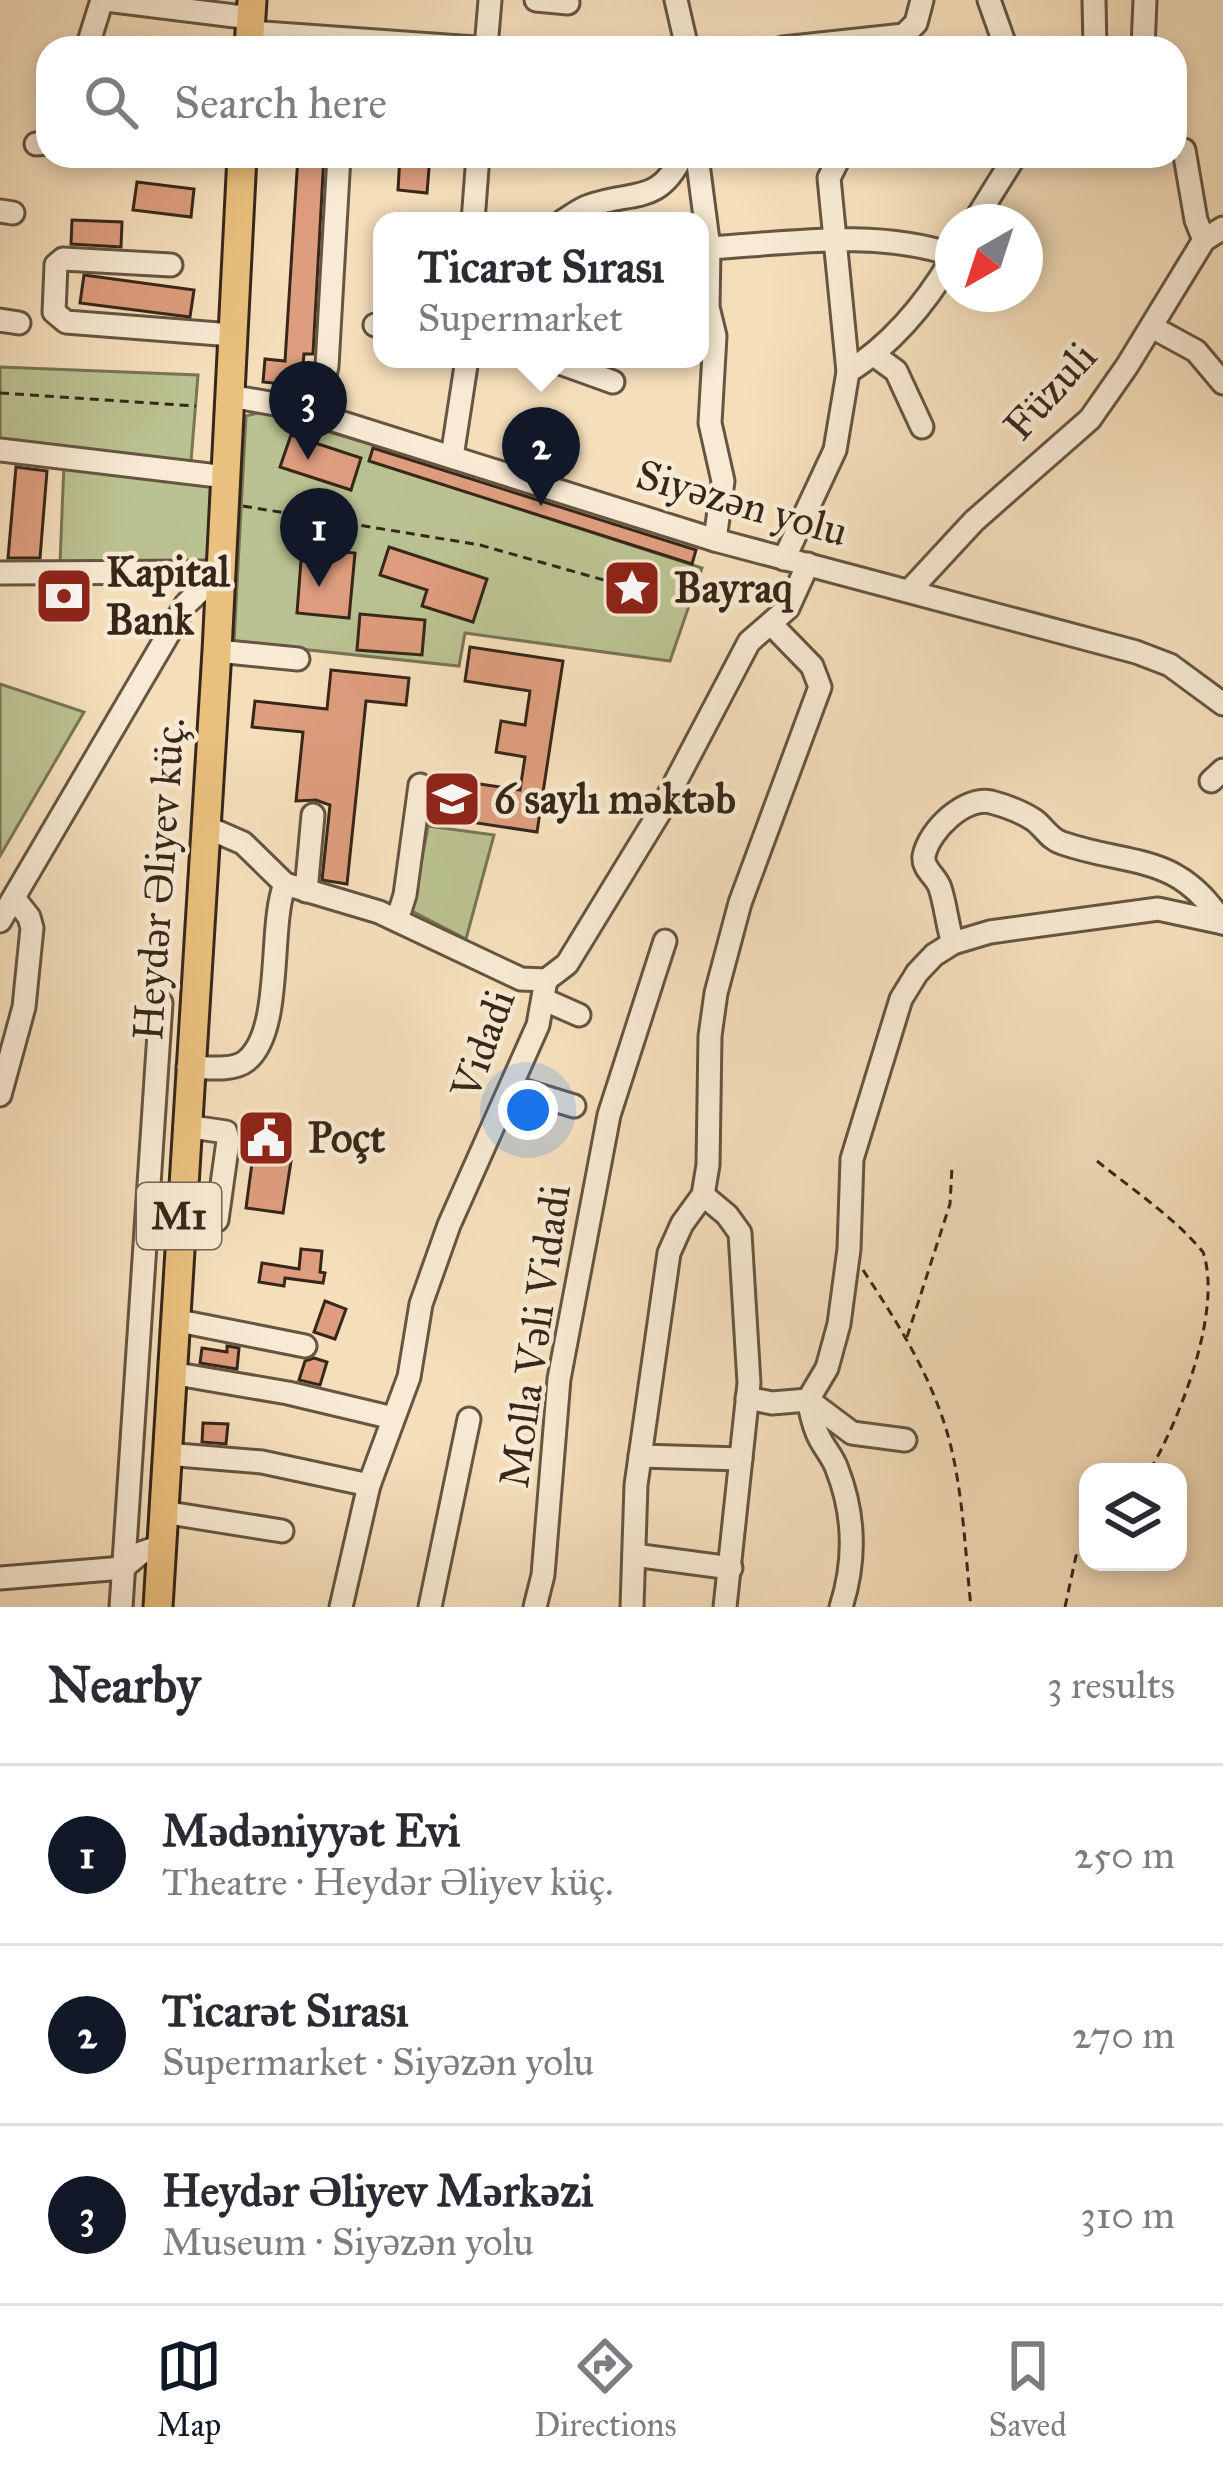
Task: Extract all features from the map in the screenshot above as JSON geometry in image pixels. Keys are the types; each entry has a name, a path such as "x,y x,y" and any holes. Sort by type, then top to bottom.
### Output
{"main road":[{"name":"Heydər Əliyev küç.","path":"158,1607 217,651 235,168"}],"street":[{"path":"91,36 104,0 153,3 251,24 363,36"},
{"path":"487,36 490,0"},
{"path":"536,0 568,3"},
{"path":"676,0 684,36"},
{"path":"898,36 916,23 922,0"},
{"path":"1002,0 990,0 1002,36"},
{"path":"1094,0 1095,36"},
{"path":"1144,36 1145,0"},
{"path":"317,414 328,366 338,168"},
{"path":"478,168 478,212"},
{"path":"578,212 651,194 676,168"},
{"path":"699,168 705,212"},
{"path":"784,559 835,450 848,372 833,241 829,178 834,168"},
{"path":"985,204 1008,168"},
{"path":"1187,168 1196,220 1213,234"},
{"name":"Füzuli","path":"911,590 974,521 1090,419 1213,234"},
{"path":"709,241 709,278"},
{"path":"710,248 833,241 914,242 935,250"},
{"path":"171,265 63,259 56,265 54,312 66,322 232,335"},
{"path":"848,372 874,355 935,288"},
{"path":"709,311 715,336 710,423 723,481 716,540"},
{"path":"1151,328 1196,352 1223,383"},
{"path":"874,355 896,370 922,427"},
{"path":"452,457 466,368"},
{"path":"574,368 613,382"},
{"name":"Siyəzən yolu","path":"230,396 317,414 716,540 1153,659 1170,665 1223,704"},
{"path":"0,450 226,477"},
{"name":"Vidadi","path":"340,1607 369,1485 417,1347 421,1304 449,1225 512,1088 545,990 567,964 658,815 748,642 788,608 808,564"},
{"path":"0,573 220,572"},
{"path":"0,921 185,604 220,572"},
{"path":"632,1607 640,1456 669,1253 703,1195 708,1165 710,1036 716,992 740,903 820,687 812,666 772,626"},
{"path":"217,651 298,659"},
{"path":"398,920 420,785"},
{"path":"953,943 940,885 925,865 924,855 940,828 965,805 984,800 1038,822 1058,842 1182,876 1203,894 1223,923"},
{"path":"296,888 313,815"},
{"path":"204,826 243,843 296,888 398,920 545,990 579,1016"},
{"path":"188,1067 235,1066 254,1050 274,981 281,894 296,888"},
{"path":"0,1095 24,1006 32,928 14,898"},
{"path":"841,1607 853,1545 850,1510 808,1400 827,1368 839,1324 849,1249 852,1159 902,999 925,964 953,943 990,932 1158,909 1223,923"},
{"name":"Molla Vəli Vidadi","path":"536,1607 543,1575 559,1379 609,1115 665,941"},
{"path":"121,1607 161,1003"},
{"path":"512,1088 574,1106"},
{"path":"179,1220 218,1220 228,1141 226,1132 185,1126"},
{"path":"150,1165 183,1168"},
{"path":"703,1195 740,1233 747,1398 725,1607"},
{"path":"174,1320 305,1346"},
{"path":"171,1373 288,1393 393,1418"},
{"path":"747,1398 772,1403 808,1400 852,1433 905,1440"},
{"path":"430,1607 469,1419"},
{"path":"166,1454 262,1462 369,1485"},
{"path":"640,1456 741,1459"},
{"path":"163,1512 282,1531"},
{"path":"0,1578 124,1568 141,1553 161,1546"},
{"path":"634,1555 731,1568"}],"path":[{"path":"0,393 196,406"},
{"path":"242,506 480,545 632,588"},
{"path":"1097,1161 1166,1215 1207,1255 1217,1287"},
{"path":"906,1339 950,1204 952,1167"},
{"path":"849,1249 906,1339 941,1413 956,1480 971,1607"},
{"path":"1154,1463 1185,1413"},
{"path":"1065,1607 1079,1552"}],"green space":[{"path":"0,367 198,375 191,461 0,443"},
{"path":"261,412 374,445 370,461 702,568 670,661 465,633 459,666 234,642 246,416"},
{"path":"64,463 211,483 207,562 60,563"},
{"path":"0,684 84,712 0,856"},
{"path":"428,826 494,835 466,939 412,911"}],"building":[{"path":"297,168 323,168 313,354 304,354 301,386 263,382 265,359 285,361"},
{"path":"399,168 429,168 427,193 398,190"},
{"path":"137,182 194,189 191,217 133,210"},
{"path":"72,220 122,222 121,247 71,244"},
{"path":"84,275 194,290 190,317 80,303"},
{"path":"291,435 361,458 351,490 280,467"},
{"path":"373,448 696,550 692,564 369,461"},
{"path":"16,467 47,471 40,558 8,558"},
{"path":"389,547 487,579 473,622 422,606 427,590 380,575"},
{"path":"302,548 355,553 349,618 297,613"},
{"path":"360,614 425,620 422,655 357,650"},
{"path":"470,647 563,661 537,832 431,816 433,777 520,790 525,757 496,752 501,721 525,725 530,691 465,681"},
{"path":"331,670 409,678 406,705 366,701 347,884 322,880 330,805 296,801 303,732 252,727 255,701 327,709"},
{"path":"253,1116 285,1119 281,1160 291,1161 283,1213 246,1208"},
{"path":"301,1249 322,1251 323,1283 285,1278 284,1286 259,1282 262,1263 299,1269"},
{"path":"325,1301 346,1309 335,1339 314,1332"},
{"path":"227,1346 239,1348 237,1369 200,1363 202,1348 227,1352"},
{"path":"305,1361 327,1362 320,1385 299,1380"},
{"path":"203,1423 228,1424 226,1444 202,1442"}],"place":[{"name":"Heydər Əliyev Mərkəzi","path":"308,460"},
{"name":"Ticarət Sırası","path":"541,506"},
{"name":"Mədəniyyət Evi","path":"319,587"},
{"name":"Bayraq","path":"632,588"},
{"name":"Kapital Bank","path":"64,596"},
{"name":"6 saylı məktəb","path":"452,799"},
{"name":"Poçt","path":"266,1138"}]}
